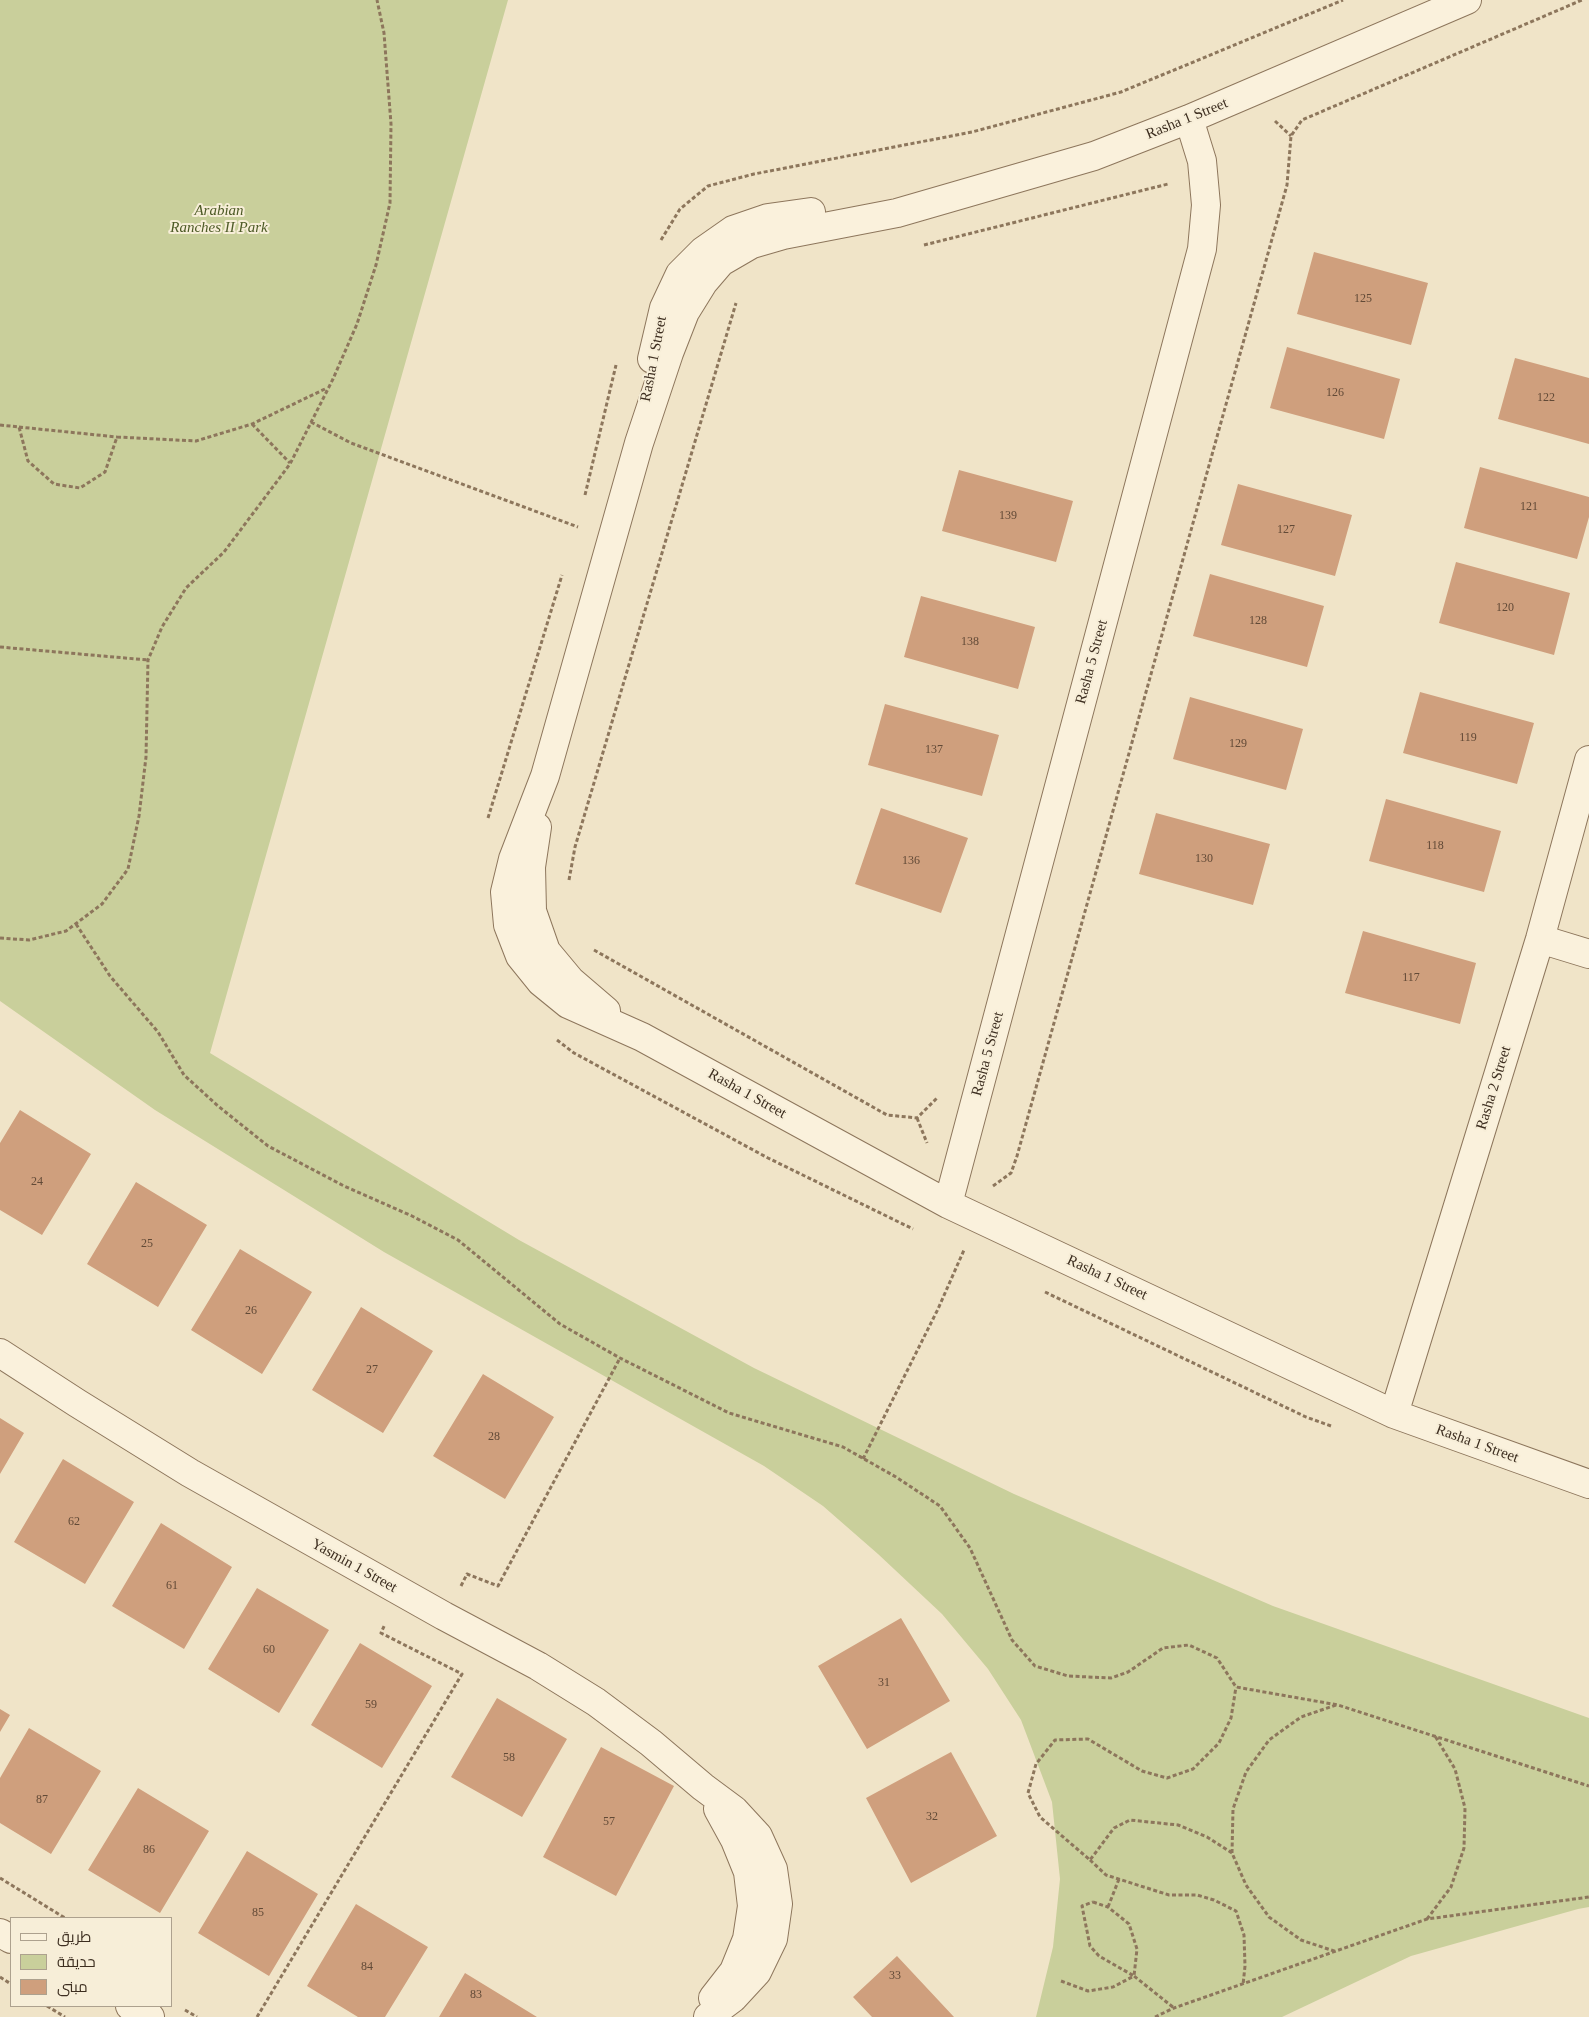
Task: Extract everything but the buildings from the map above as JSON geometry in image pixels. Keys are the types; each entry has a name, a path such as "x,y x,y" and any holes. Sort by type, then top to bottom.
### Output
{"street":[{"name":"Rasha 1 Street","path":"1467,0 1189,119 1094,156 897,214 798,213 768,218 733,230 703,250 680,274 664,308 654,348 639,443 613,540 546,776 513,859 505,892 508,925 520,956 548,987 568,1004 642,1037 948,1204 1394,1414 1589,1484"},
{"name":"Rasha 5 Street","path":"948,1204 1202,249 1206,205 1202,161 1189,119"},
{"name":"Rasha 2 Street","path":"1394,1414 1540,939 1589,760"},
{"path":"1540,939 1589,954"},
{"name":"Yasmin 1 Street","path":"0,1353 190,1473 444,1616 538,1666 596,1702 651,1743 702,1787 734,1810 758,1836 773,1869 778,1904 773,1939 757,1972 733,1998 708,2017"},
{"name":"Yasmin 1 Street","path":"700,2017 734,1971 747,1939 752,1906 748,1872 735,1840 725,1820 702,1787"},
{"path":"132,2007 150,2017"}],"path":[{"path":"0,938 29,940 66,931 102,904 128,869 139,816 146,757 148,660 162,627 186,588 224,552 290,464 357,324 376,265 390,203 392,124 384,33 377,0"},
{"path":"660,242 680,209 708,186 754,174 972,132 1121,92 1343,0"},
{"path":"863,1459 938,1309 979,1218 990,1187 1011,1173 1017,1156 1287,185 1291,136 1302,120 1582,0"},
{"path":"920,246 1157,185 1172,184"},
{"path":"568,883 575,847 652,584 736,304 742,296"},
{"path":"584,498 618,358"},
{"path":"0,424 117,437 196,441 252,424 328,387"},
{"path":"311,422 351,442 613,540"},
{"path":"252,424 290,464"},
{"path":"19,427 28,461 54,484 80,488 105,472 117,437"},
{"path":"574,536 579,517"},
{"path":"488,819 562,574"},
{"path":"0,647 148,660"},
{"path":"76,924 110,976 158,1032 184,1075 218,1106 268,1146 344,1186 412,1216 458,1240 560,1324 620,1358 729,1413 843,1447 896,1477 940,1506 970,1548 1012,1640 1035,1666 1068,1676 1111,1678 1128,1672 1163,1648 1189,1645 1217,1658 1236,1688 1231,1718 1219,1743 1193,1769 1167,1778 1142,1771 1088,1739 1055,1740 1036,1764 1028,1793 1040,1817 1106,1875 1169,1895 1197,1895 1205,1897 1236,1911 1244,1935 1245,1966 1243,1985"},
{"path":"591,948 887,1115 917,1118 940,1095"},
{"path":"553,1038 574,1054 768,1158 919,1231"},
{"path":"954,1248 963,1253"},
{"path":"1044,1292 1306,1417 1334,1427"},
{"path":"444,1616 467,1574 498,1586 620,1358"},
{"path":"257,2017 462,1674 381,1633 400,1591"},
{"path":"1236,1688 1338,1705 1589,1786"},
{"path":"1338,1705 1301,1717 1269,1740 1246,1772 1233,1809 1232,1853 1246,1885 1269,1917 1301,1940 1338,1952"},
{"path":"1427,1919 1451,1887 1464,1848 1465,1808 1456,1769 1434,1735"},
{"path":"1090,1860 1114,1828 1130,1820 1178,1825 1207,1837 1232,1853"},
{"path":"0,1878 63,1917"},
{"path":"1108,1907 1120,1879"},
{"path":"1155,2017 1174,2008 1338,1952 1427,1919 1589,1897"},
{"path":"1134,1976 1137,1949 1129,1924 1108,1907 1093,1902 1082,1906 1090,1946 1099,1956 1134,1976 1174,2008"},
{"path":"1061,1981 1088,1991 1113,1986 1134,1976"},
{"path":"49,2007 65,2017"}],"green space":[{"name":"Arabian Ranches II Park","path":"0,0 508,0 210,1053 519,1240 754,1368 1014,1494 1273,1606 1589,1718 1589,1907 1411,1956 1282,2017 1036,2017 1053,1947 1060,1879 1052,1802 1021,1720 988,1669 942,1614 823,1506 764,1466 384,1252 155,1110 0,1001"}]}
